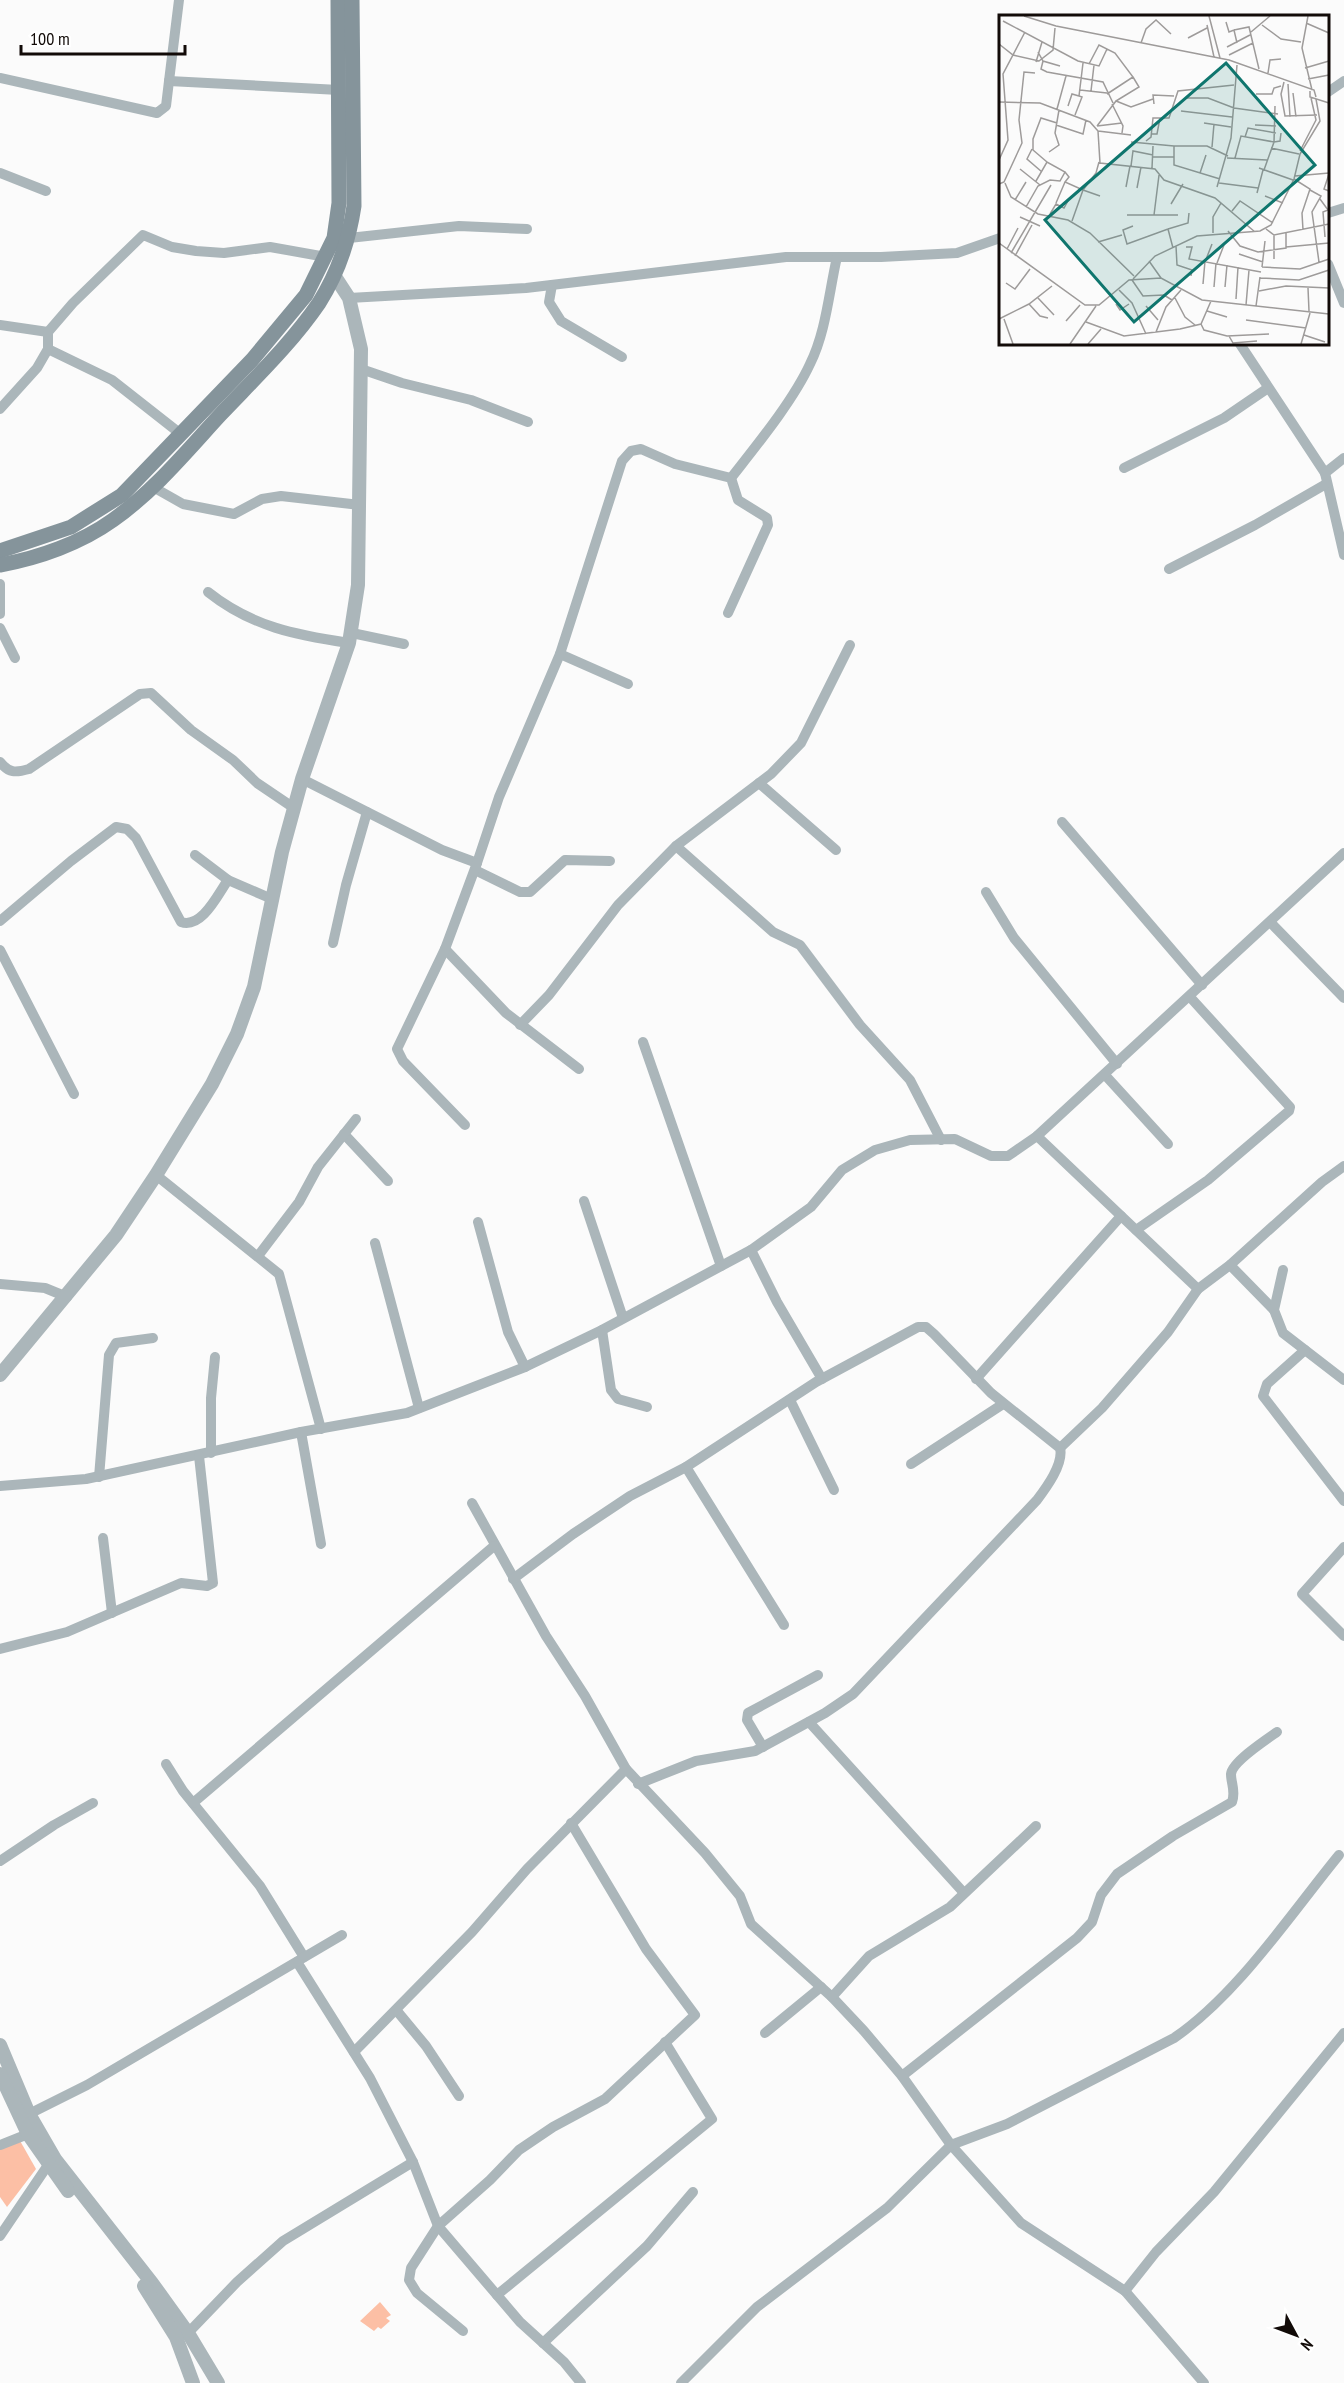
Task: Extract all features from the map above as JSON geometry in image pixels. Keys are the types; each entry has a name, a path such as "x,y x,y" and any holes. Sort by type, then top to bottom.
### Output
{"main road":[{"path":"0,551 46,538 104,509 141,479 286,321 306,295 334,238 339,203 338,0"},
{"path":"0,565 79,541 113,521 153,487 298,329 319,303 334,275 349,237 354,206 352,0"}],"street":[{"path":"0,78 157,113 166,106 179,0"},
{"path":"169,81 339,90"},
{"path":"1329,91 1344,81"},
{"path":"0,172 46,191"},
{"path":"1329,213 1344,208"},
{"path":"349,237 459,226 528,229"},
{"path":"0,409 37,368 48,349 48,332 73,303 143,235 172,247 196,251 224,253 270,246 326,257"},
{"path":"349,298 552,285 786,257 957,253 999,238"},
{"path":"731,478 759,442 810,366 817,346 837,257"},
{"path":"1329,267 1344,303"},
{"path":"0,1375 67,1297 116,1235 156,1175 212,1084 237,1034 254,987 272,899 302,779 351,638 358,585 361,349 349,298 334,275"},
{"path":"552,285 549,302 561,321 622,357"},
{"path":"0,325 48,332"},
{"path":"1241,345 1325,478 1344,555"},
{"path":"48,349 112,380 182,435"},
{"path":"361,369 402,383 471,400 528,422"},
{"path":"1124,468 1224,418 1268,388"},
{"path":"465,1125 402,1061 398,1049 445,949 500,797 560,654 604,508 622,461 631,451 641,449 675,464 731,478"},
{"path":"1169,568 1255,525 1325,478 1344,458"},
{"path":"728,613 768,525 767,518 738,500 731,478"},
{"path":"153,487 183,504 234,514 262,499 281,496 360,506"},
{"path":"0,584 0,614"},
{"path":"208,592 260,624 275,630 404,644"},
{"path":"0,628 15,658"},
{"path":"520,1024 549,995 618,904 676,846 759,783 801,743 850,645"},
{"path":"560,654 628,684"},
{"path":"0,762 6,769 15,773 29,769 140,694 151,693 191,730 233,760 257,783 294,808"},
{"path":"302,779 476,867 520,892 530,892 566,860 610,861"},
{"path":"759,783 836,850"},
{"path":"333,943 346,885 367,812"},
{"path":"1062,822 1202,985"},
{"path":"0,921 71,861 116,827 127,829 136,838 181,922 196,921 202,917 228,880"},
{"path":"676,846 773,932 806,950 860,1025 910,1080 941,1140"},
{"path":"0,1486 99,1477 301,1432 407,1413 525,1367 602,1330 751,1250 811,1207 842,1170 875,1150 910,1140 955,1139 991,1156 1008,1156 1037,1136 1105,1075 1344,853"},
{"path":"195,855 228,880 272,899"},
{"path":"986,892 1014,938 1117,1064"},
{"path":"1271,923 1344,998"},
{"path":"445,949 497,1005 579,1069"},
{"path":"0,950 74,1094"},
{"path":"1136,1230 1209,1180 1289,1111 1290,1107 1190,997"},
{"path":"643,1042 722,1266"},
{"path":"1105,1075 1168,1144"},
{"path":"258,1256 299,1203 318,1167 356,1119"},
{"path":"344,1134 388,1181"},
{"path":"1037,1136 1198,1289"},
{"path":"638,1784 696,1761 746,1754 763,1747 853,1694 1037,1500 1059,1463 1060,1449 1102,1408 1168,1332 1198,1289 1230,1265 1344,1166"},
{"path":"156,1175 279,1274 321,1429"},
{"path":"584,1201 623,1318"},
{"path":"976,1379 1121,1216"},
{"path":"478,1222 508,1332 525,1367"},
{"path":"375,1243 419,1408"},
{"path":"751,1250 777,1302 822,1379"},
{"path":"1230,1265 1274,1310 1283,1333 1344,1380"},
{"path":"1274,1310 1283,1270"},
{"path":"0,1284 45,1288 67,1297"},
{"path":"513,1579 573,1534 630,1496 686,1467 822,1379 918,1327 926,1327 976,1379 1060,1449"},
{"path":"602,1330 611,1390 618,1399 646,1407"},
{"path":"99,1477 112,1346 116,1343 153,1338"},
{"path":"1305,1350 1267,1384 1263,1396 1344,1501"},
{"path":"211,1453 211,1398 215,1358"},
{"path":"790,1400 834,1490"},
{"path":"911,1464 1004,1404"},
{"path":"301,1432 321,1544"},
{"path":"0,1649 67,1632 181,1583 207,1586 213,1583 199,1456"},
{"path":"686,1467 784,1624"},
{"path":"472,1503 513,1579 546,1636 585,1695 626,1769 705,1853 740,1896 751,1924 832,1997 902,2076 951,2145 1021,2223 1125,2291 1204,2383"},
{"path":"103,1538 112,1613"},
{"path":"193,1803 494,1546"},
{"path":"1344,1547 1302,1594 1344,1636"},
{"path":"763,1747 747,1720 748,1713 818,1675"},
{"path":"809,1722 964,1893"},
{"path":"902,2076 1077,1938 1092,1922 1101,1895 1117,1874 1173,1836 1232,1802 1235,1785 1231,1775 1234,1766 1277,1732"},
{"path":"166,1764 193,1803 260,1886 354,2052 412,2162 438,2226 497,2295 564,2362 581,2383"},
{"path":"354,2052 397,2011 571,1823 626,1769"},
{"path":"0,1862 54,1825 93,1803"},
{"path":"463,2331 417,2293 409,2280 411,2268 438,2226 490,2180 519,2150 553,2127 605,2099 695,2015 646,1949 571,1823"},
{"path":"832,1997 868,1956 950,1907 1036,1826"},
{"path":"681,2383 757,2307 887,2208 951,2145 1007,2124 1174,2038 1200,2020 1230,1989 1339,1855"},
{"path":"29,2114 87,2085 342,1935"},
{"path":"765,2033 821,1987"},
{"path":"397,2011 426,2046 459,2096"},
{"path":"1125,2291 1156,2252 1214,2192 1344,2033"},
{"path":"497,2295 712,2119 665,2042"},
{"path":"0,2045 29,2114 61,2167 188,2333 218,2383"},
{"path":"0,2074 28,2134 48,2165 145,2287 176,2337 193,2383"},
{"path":"0,2145 28,2134"},
{"path":"188,2333 237,2282 283,2241 412,2162"},
{"path":"0,2236 48,2165"},
{"path":"543,2343 646,2246 693,2192"}],"shaded area":[{"path":"19,2139 36,2169 7,2207 0,2197 0,2148"},
{"path":"380,2302 391,2315 386,2318 390,2321 381,2329 378,2327 374,2331 360,2321"}]}
